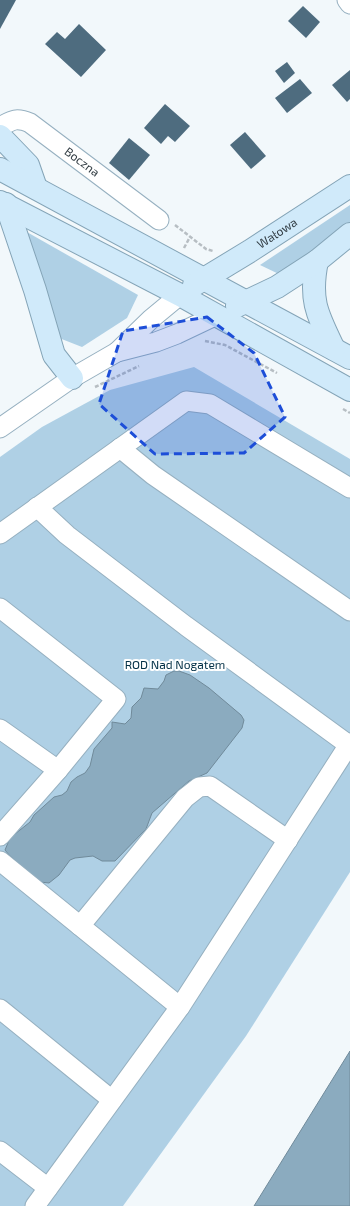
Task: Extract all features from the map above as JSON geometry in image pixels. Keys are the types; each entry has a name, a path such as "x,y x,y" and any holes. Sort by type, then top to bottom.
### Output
{"main road":[{"path":"0,136 28,165 36,188"},
{"path":"0,169 342,354"},
{"name":"Wałowa","path":"180,295 203,278 234,261 350,186"},
{"path":"3,203 217,315 343,398"},
{"path":"3,203 35,290 54,355 72,378"},
{"path":"217,315 277,287 317,261 350,234"},
{"path":"317,261 314,274 315,302 318,315 342,354"}],"street":[{"path":"347,0 350,4"},
{"name":"Boczna","path":"0,127 15,119 30,123 159,220"},
{"path":"0,428 72,378 117,352 151,319 180,295"},
{"path":"117,352 156,342 217,315"},
{"path":"0,534 186,401 210,404 350,488"},
{"path":"120,448 153,475 350,611"},
{"path":"35,1206 180,1007 349,744 186,626 67,535 37,507"},
{"path":"0,608 116,699 58,770 0,836"},
{"path":"0,728 58,770"},
{"path":"80,926 185,798 199,787 210,786 288,840"},
{"path":"0,861 180,1007"},
{"path":"0,1009 112,1100"},
{"path":"0,1150 48,1188"}],"path":[{"path":"159,220 172,222 206,249 225,254 234,261"},
{"path":"202,341 225,345 282,376"},
{"path":"91,390 145,364"},
{"path":"343,398 350,413"}],"highlighted area":[{"path":"207,317 254,353 285,417 244,453 155,454 99,404 123,331"}],"green space":[{"path":"350,205 350,224 283,276 260,265"},
{"path":"25,231 138,295 127,318 82,347 59,338"},
{"name":"ROD Nad Nogatem","path":"194,367 350,459 350,872 246,1036 123,1206 0,1206 0,457 42,427 110,390"}],"shaded area":[{"path":"174,671 179,671 190,675 209,688 241,715 244,720 242,728 207,773 189,781 152,813 146,829 115,861 102,861 93,856 75,858 70,860 59,875 49,883 40,882 5,850 10,838 30,822 34,815 54,797 62,795 67,791 71,782 85,773 90,766 94,749 112,728 112,722 125,724 131,718 132,707 141,698 144,688 158,689 164,681 166,675"},
{"path":"350,1051 350,1206 254,1206"}],"building":[{"path":"0,0 16,0 0,29"},
{"path":"303,6 320,22 306,38 288,21"},
{"path":"79,24 106,50 81,77 45,44 57,32 65,39"},
{"path":"287,62 295,73 284,83 275,71"},
{"path":"350,70 350,99 347,102 332,85"},
{"path":"300,79 312,93 287,113 275,98"},
{"path":"165,104 190,126 175,142 168,136 161,144 144,128"},
{"path":"245,132 266,156 251,169 230,145"},
{"path":"129,138 150,155 129,180 109,163"}]}
